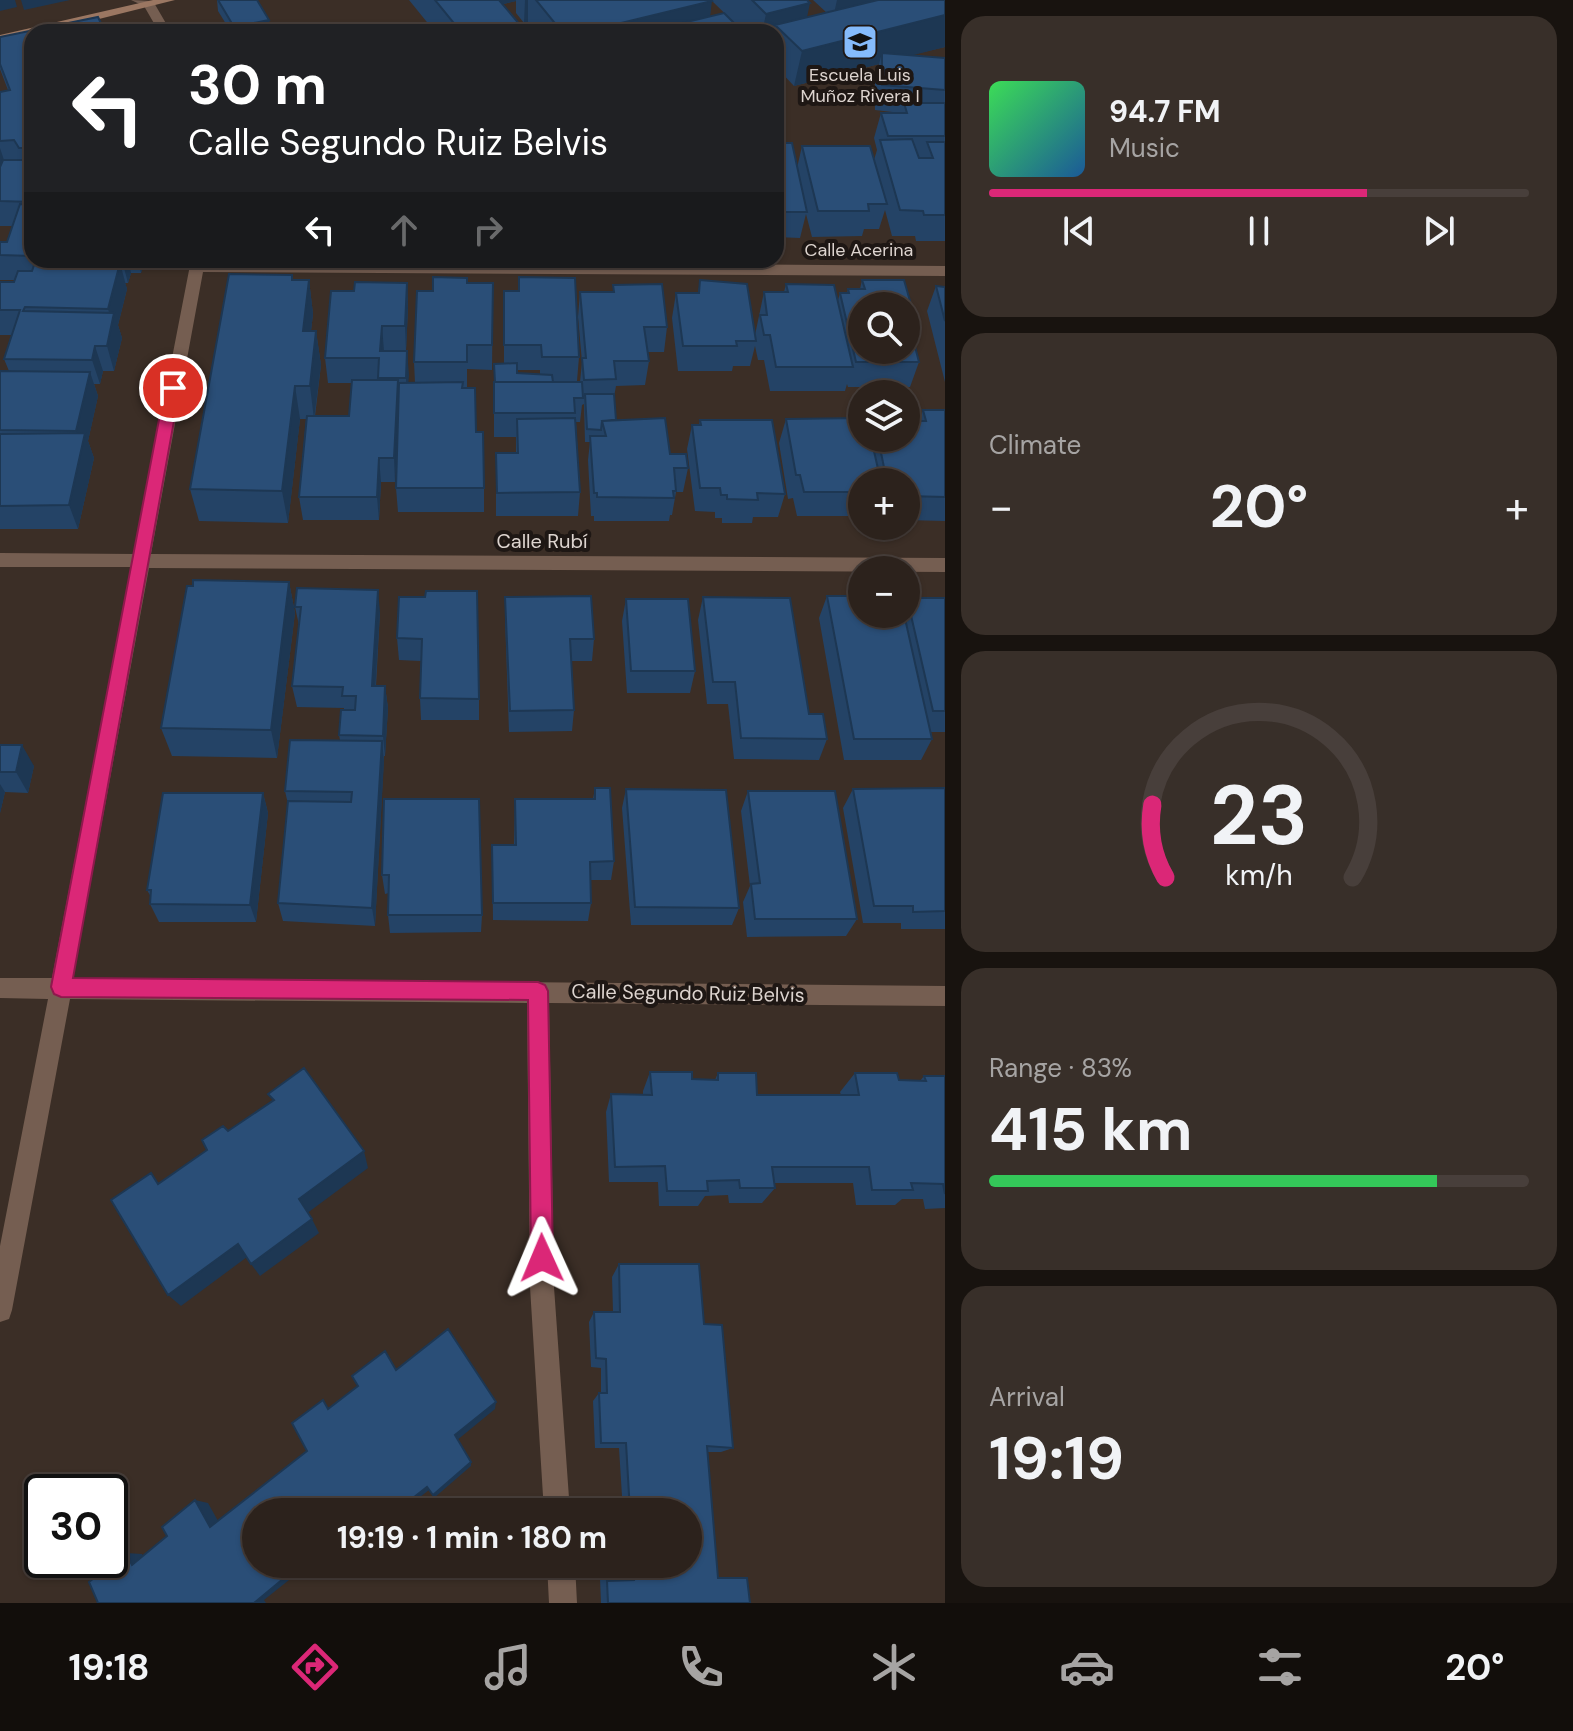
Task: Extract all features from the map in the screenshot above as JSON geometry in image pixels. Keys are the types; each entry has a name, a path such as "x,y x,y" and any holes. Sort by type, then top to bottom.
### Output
{"main road":[{"path":"58,24 143,2 169,0"},
{"path":"0,39 24,33"}],"street":[{"path":"143,2 159,24"},
{"path":"0,1310 196,268"},
{"name":"Calle Acerina","path":"664,268 945,271"},
{"name":"Calle Rubí","path":"0,560 945,565"},
{"name":"Calle Segundo Ruiz Belvis","path":"0,988 945,996"},
{"path":"538,991 542,1287 556,1498"},
{"path":"562,1578 563,1603"}],"building":[{"path":"218,0 257,0 269,20 249,24 232,24"},
{"path":"435,0 499,0 519,24 454,24"},
{"path":"536,0 712,1 617,24 556,24"},
{"path":"752,0 807,0 810,3 766,14"},
{"path":"878,0 945,0 945,15 802,51 784,34 784,24 779,24"},
{"path":"724,13 735,24 678,24"},
{"path":"98,17 101,24 64,24"},
{"path":"24,32 24,148 19,148 14,140 0,141 0,92 10,90 0,64 0,37"},
{"path":"882,53 945,58 945,90 882,85"},
{"path":"904,103 945,103 945,136 888,136 881,113 907,113"},
{"path":"912,139 919,158 933,158 927,142 945,142 945,215 900,210 880,140"},
{"path":"784,143 792,143 807,212 784,212"},
{"path":"802,146 870,146 887,204 868,204 869,211 818,211"},
{"path":"3,160 24,160 24,202 0,201 0,167"},
{"path":"20,204 24,204 24,256 0,255 0,242 7,242"},
{"path":"33,268 119,268 108,309 25,307 23,311 114,313 107,346 95,346 92,360 4,359 20,310 0,310 0,282 14,282 18,271 32,271"},
{"path":"229,274 292,275 292,280 309,280 303,331 316,331 310,386 295,386 282,491 190,489"},
{"path":"433,277 467,278 467,283 493,283 492,345 467,345 467,362 414,362 417,291 433,291"},
{"path":"519,277 575,278 579,357 542,357 541,345 504,345 504,291 519,291"},
{"path":"700,280 747,284 756,341 736,341 737,346 683,346 676,293 699,293"},
{"path":"862,280 904,280 907,292 849,292 848,289 865,289"},
{"path":"355,282 407,283 405,326 382,326 380,351 407,351 406,378 378,378 379,358 325,358 331,291 354,291"},
{"path":"662,284 667,327 644,327 649,361 614,361 616,379 584,380 582,358 586,358 580,292 614,292 613,285"},
{"path":"786,284 834,285 848,345 848,364 853,367 776,367 770,335 764,335 760,315 767,315 764,292 788,292"},
{"path":"936,286 945,287 945,321"},
{"path":"840,293 848,293 848,328"},
{"path":"517,363 517,373 552,375 553,382 495,382 494,364"},
{"path":"0,371 90,372 76,431 0,430"},
{"path":"352,380 398,380 394,458 379,458 377,497 299,497 307,416 349,416"},
{"path":"463,382 462,388 475,388 476,432 483,432 484,488 396,488 399,383"},
{"path":"494,382 582,382 583,398 574,398 575,413 494,413"},
{"path":"585,394 614,394 616,420 602,421 601,430 587,429"},
{"path":"923,410 945,410 945,497 920,496 920,468 884,468 881,452 920,452 920,421 926,421"},
{"path":"575,418 580,492 497,493 496,453 518,453 517,419"},
{"path":"665,418 670,454 686,454 688,468 674,468 674,498 597,497 594,493 590,436 606,436 602,421"},
{"path":"848,418 848,452 874,452 878,468 848,468 848,492 804,492 800,475 796,475 786,419"},
{"path":"700,420 772,420 785,494 757,493 758,500 727,499 727,495 721,495 720,488 700,488 692,425 701,425"},
{"path":"85,433 69,505 0,506 0,434"},
{"path":"193,580 289,582 271,730 161,728 187,586 193,586"},
{"path":"297,588 378,590 372,686 385,686 383,736 339,735 341,710 355,710 356,696 342,696 343,687 292,686 301,607 295,607"},
{"path":"426,591 477,591 479,699 420,698 422,639 397,638 399,597 425,597"},
{"path":"591,596 594,639 570,639 574,710 510,711 505,597"},
{"path":"827,596 848,596 848,628 907,628 932,739 854,739"},
{"path":"703,597 790,598 809,714 823,714 827,739 741,738 735,682 713,682"},
{"path":"920,598 945,598 945,711 933,711 914,628 920,628"},
{"path":"626,599 688,599 695,671 631,671"},
{"path":"290,740 382,741 372,908 278,903 288,801 351,802 352,792 285,791"},
{"path":"0,745 22,745 16,772 0,772"},
{"path":"595,788 610,788 614,861 590,862 591,903 493,903 492,845 516,845 515,799 595,799"},
{"path":"945,788 945,911 913,912 913,906 874,906 853,789"},
{"path":"626,789 726,790 739,908 635,907"},
{"path":"748,791 835,791 857,919 755,919 751,884 760,883"},
{"path":"163,793 263,793 250,905 150,904 151,890 147,890"},
{"path":"384,799 479,799 482,915 388,915 389,875 382,875"},
{"path":"304,1068 364,1151 299,1199 312,1219 251,1264 238,1244 168,1295 111,1200 151,1173 158,1184 207,1150 202,1140 223,1126 228,1131 274,1100 268,1094"},
{"path":"650,1072 692,1072 692,1079 718,1080 718,1073 756,1073 757,1095 859,1095 855,1073 897,1073 899,1080 926,1081 924,1076 945,1076 945,1194 943,1184 911,1183 913,1190 872,1190 869,1167 772,1167 775,1188 740,1188 739,1180 707,1181 708,1191 667,1191 665,1166 615,1167 611,1094 652,1095"},
{"path":"619,1264 699,1264 704,1324 722,1325 733,1448 707,1446 718,1578 747,1578 750,1603 608,1603 607,1581 702,1578 702,1498 629,1498 626,1443 601,1443 599,1393 607,1393 606,1359 596,1358 594,1312 620,1312"},
{"path":"448,1329 496,1402 455,1435 471,1462 433,1495 427,1487 413,1498 247,1498 307,1451 292,1423 323,1400 328,1409 358,1386 352,1376 385,1351 396,1370"},
{"path":"195,1500 210,1527 242,1502 242,1578 284,1578 254,1603 98,1603 89,1582 94,1578 128,1578 128,1557 132,1565 167,1536 162,1527"}],"place":[{"name":"Escuela Luis Muñoz Rivera I","path":"860,42"}],"route":[{"path":"173,388 61,987 538,991 542,1258"}]}
